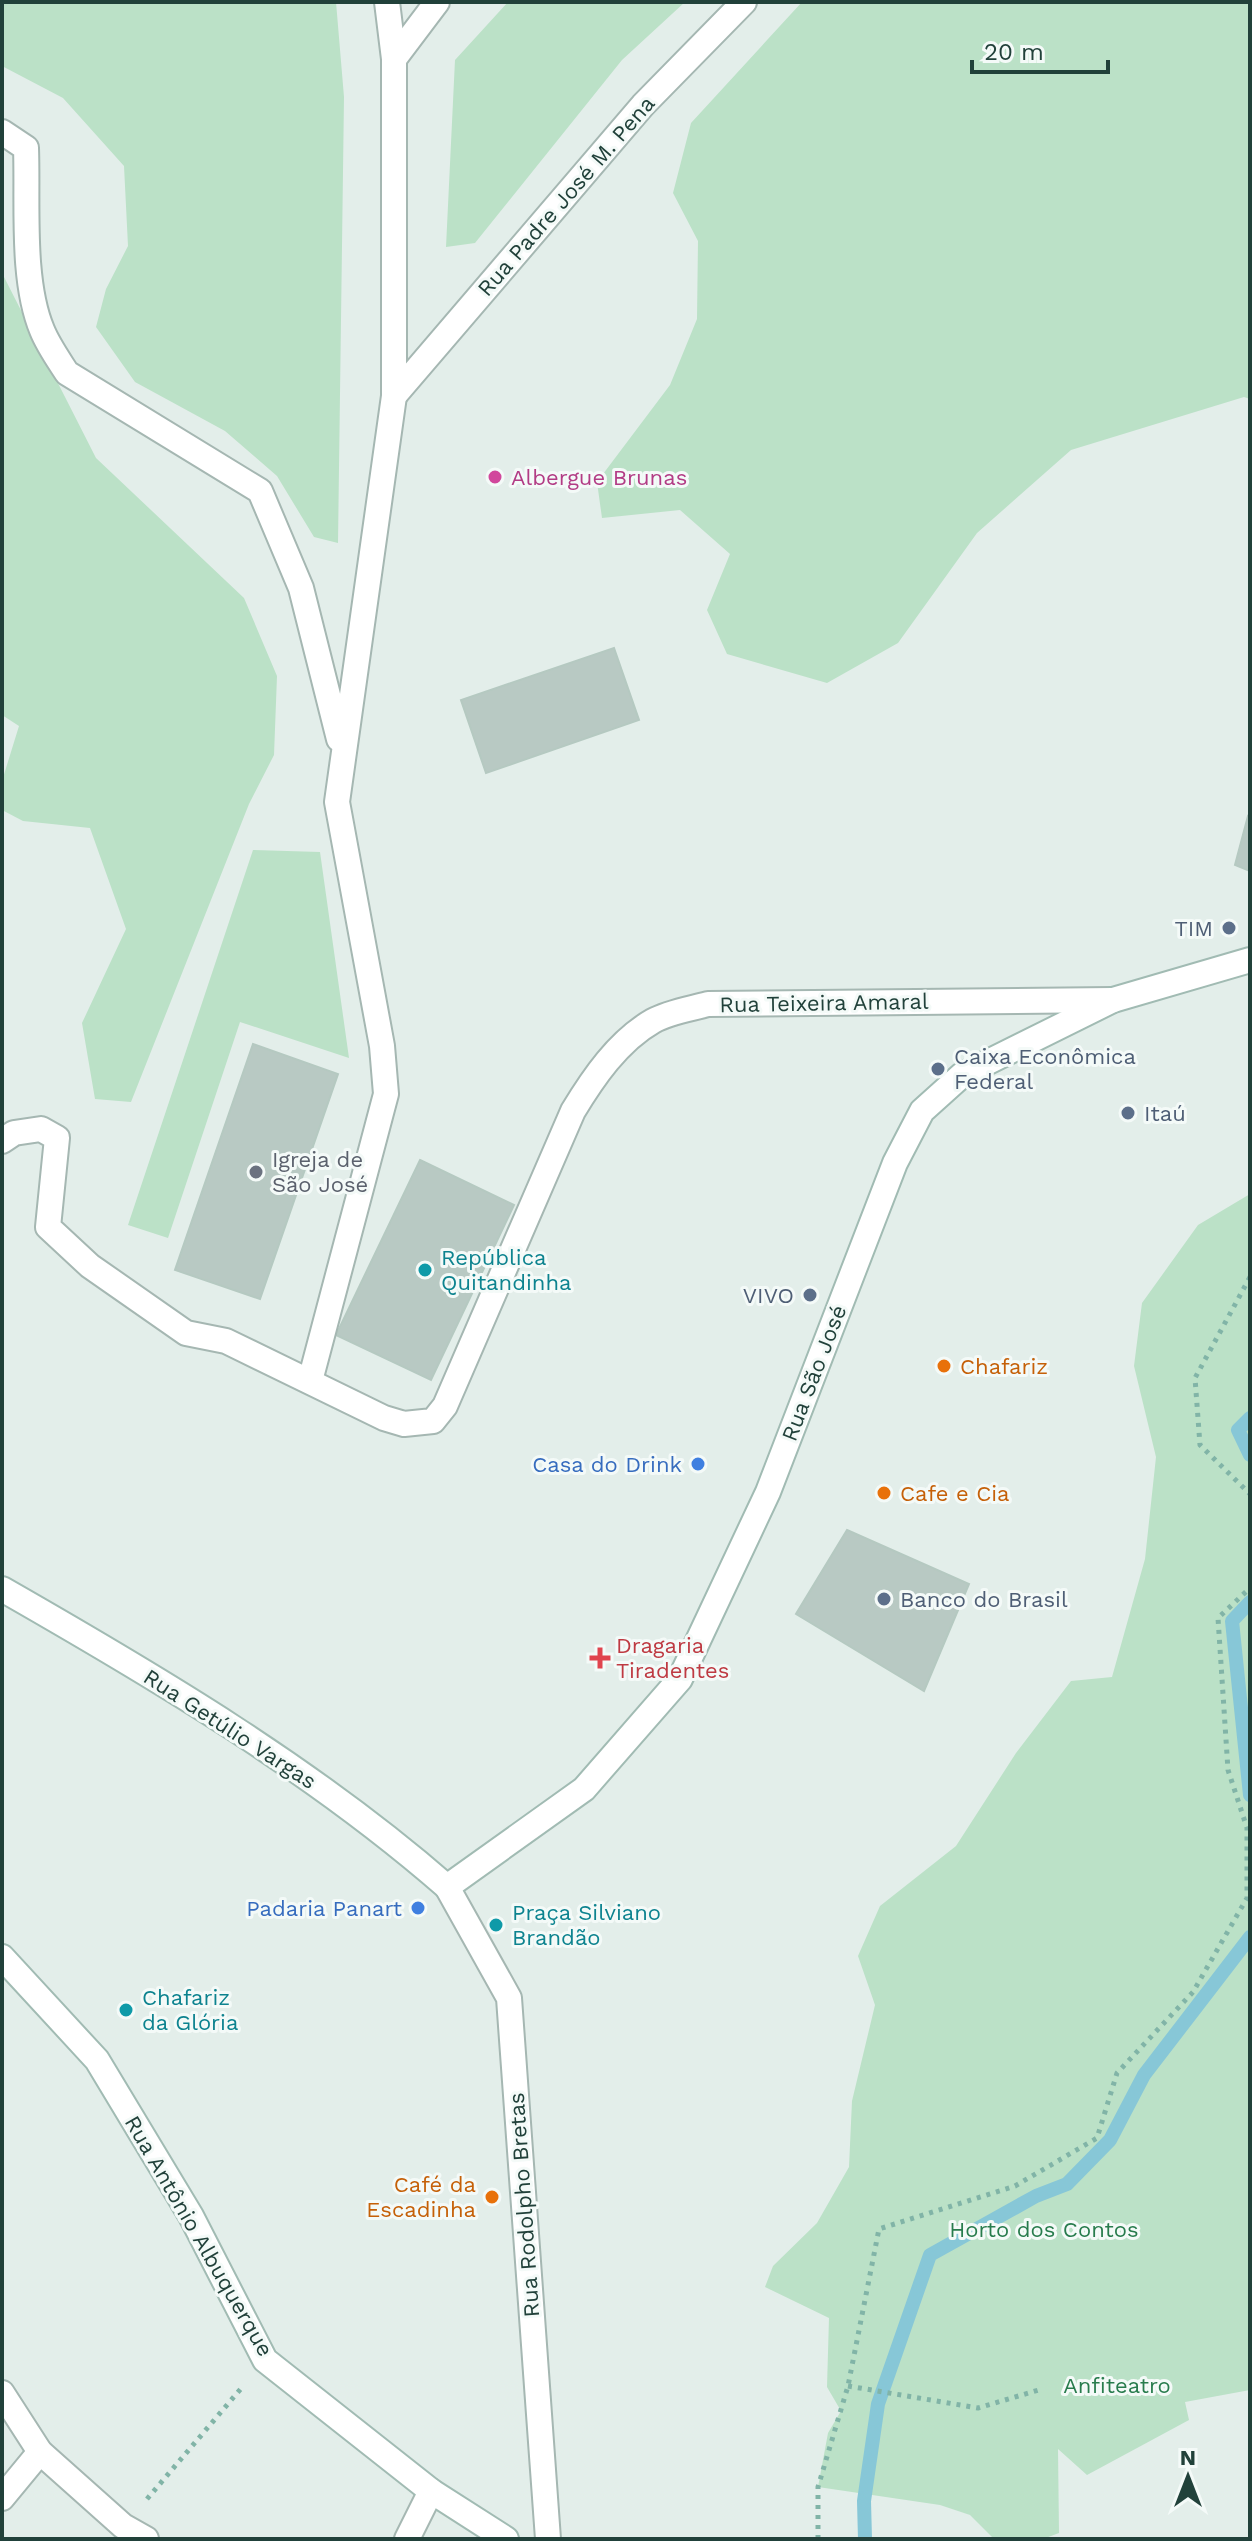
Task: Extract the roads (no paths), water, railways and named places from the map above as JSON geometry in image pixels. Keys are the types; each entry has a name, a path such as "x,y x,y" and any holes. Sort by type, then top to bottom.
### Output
{"street":[{"path":"2,1141 14,1133 41,1129 57,1138 48,1227 90,1266 186,1333 226,1341 310,1381 386,1094 382,1046 337,802 394,396 394,59 387,2"},
{"path":"394,59 437,2"},
{"name":"Rua Padre José M. Pena","path":"394,396 643,105 744,2"},
{"path":"2,132 26,148 34,300 40,327 52,351 67,373 260,491 301,588 343,752"},
{"name":"Rua São José","path":"447,1887 584,1789 680,1679 768,1492 895,1163 922,1111 962,1075 1113,1000 1250,960"},
{"name":"Rua Teixeira Amaral","path":"310,1381 384,1418 404,1424 433,1421 445,1406 573,1111 592,1080 619,1049 653,1021 708,1004 1113,1000"},
{"name":"Rua Getúlio Vargas","path":"2,1589 78,1632 308,1777 406,1851 447,1887"},
{"name":"Rua Rodolpho Bretas","path":"447,1887 509,1998 548,2539"},
{"name":"Rua Antônio Albuquerque","path":"2,1957 97,2060 191,2216 265,2360 431,2491 506,2539"},
{"path":"2,2393 40,2452 123,2526 146,2539"},
{"path":"2,2498 40,2452"},
{"path":"407,2539 431,2491"}],"waterway":[{"path":"1250,1418 1238,1430 1250,1455"},
{"path":"1250,1602 1232,1621 1250,1795"},
{"path":"865,2539 864,2501 878,2404 930,2255 1036,2196 1067,2184 1110,2140 1144,2075 1250,1937"}],"place":[{"name":"Albergue Brunas","path":"495,477"},
{"name":"TIM","path":"1229,928"},
{"name":"Caixa Econômica Federal","path":"938,1069"},
{"name":"Itaú","path":"1128,1113"},
{"name":"Igreja de São José","path":"256,1172"},
{"name":"República Quitandinha","path":"425,1270"},
{"name":"VIVO","path":"810,1295"},
{"name":"Chafariz","path":"944,1366"},
{"name":"Casa do Drink","path":"698,1464"},
{"name":"Cafe e Cia","path":"884,1493"},
{"name":"Banco do Brasil","path":"884,1599"},
{"name":"Dragaria Tiradentes","path":"600,1658"},
{"name":"Padaria Panart","path":"418,1908"},
{"name":"Praça Silviano Brandão","path":"496,1925"},
{"name":"Chafariz da Glória","path":"126,2010"},
{"name":"Café da Escadinha","path":"492,2197"}],"park label":[{"name":"Horto dos Contos","path":"1044,2229"},
{"name":"Anfiteatro","path":"1117,2385"}]}
